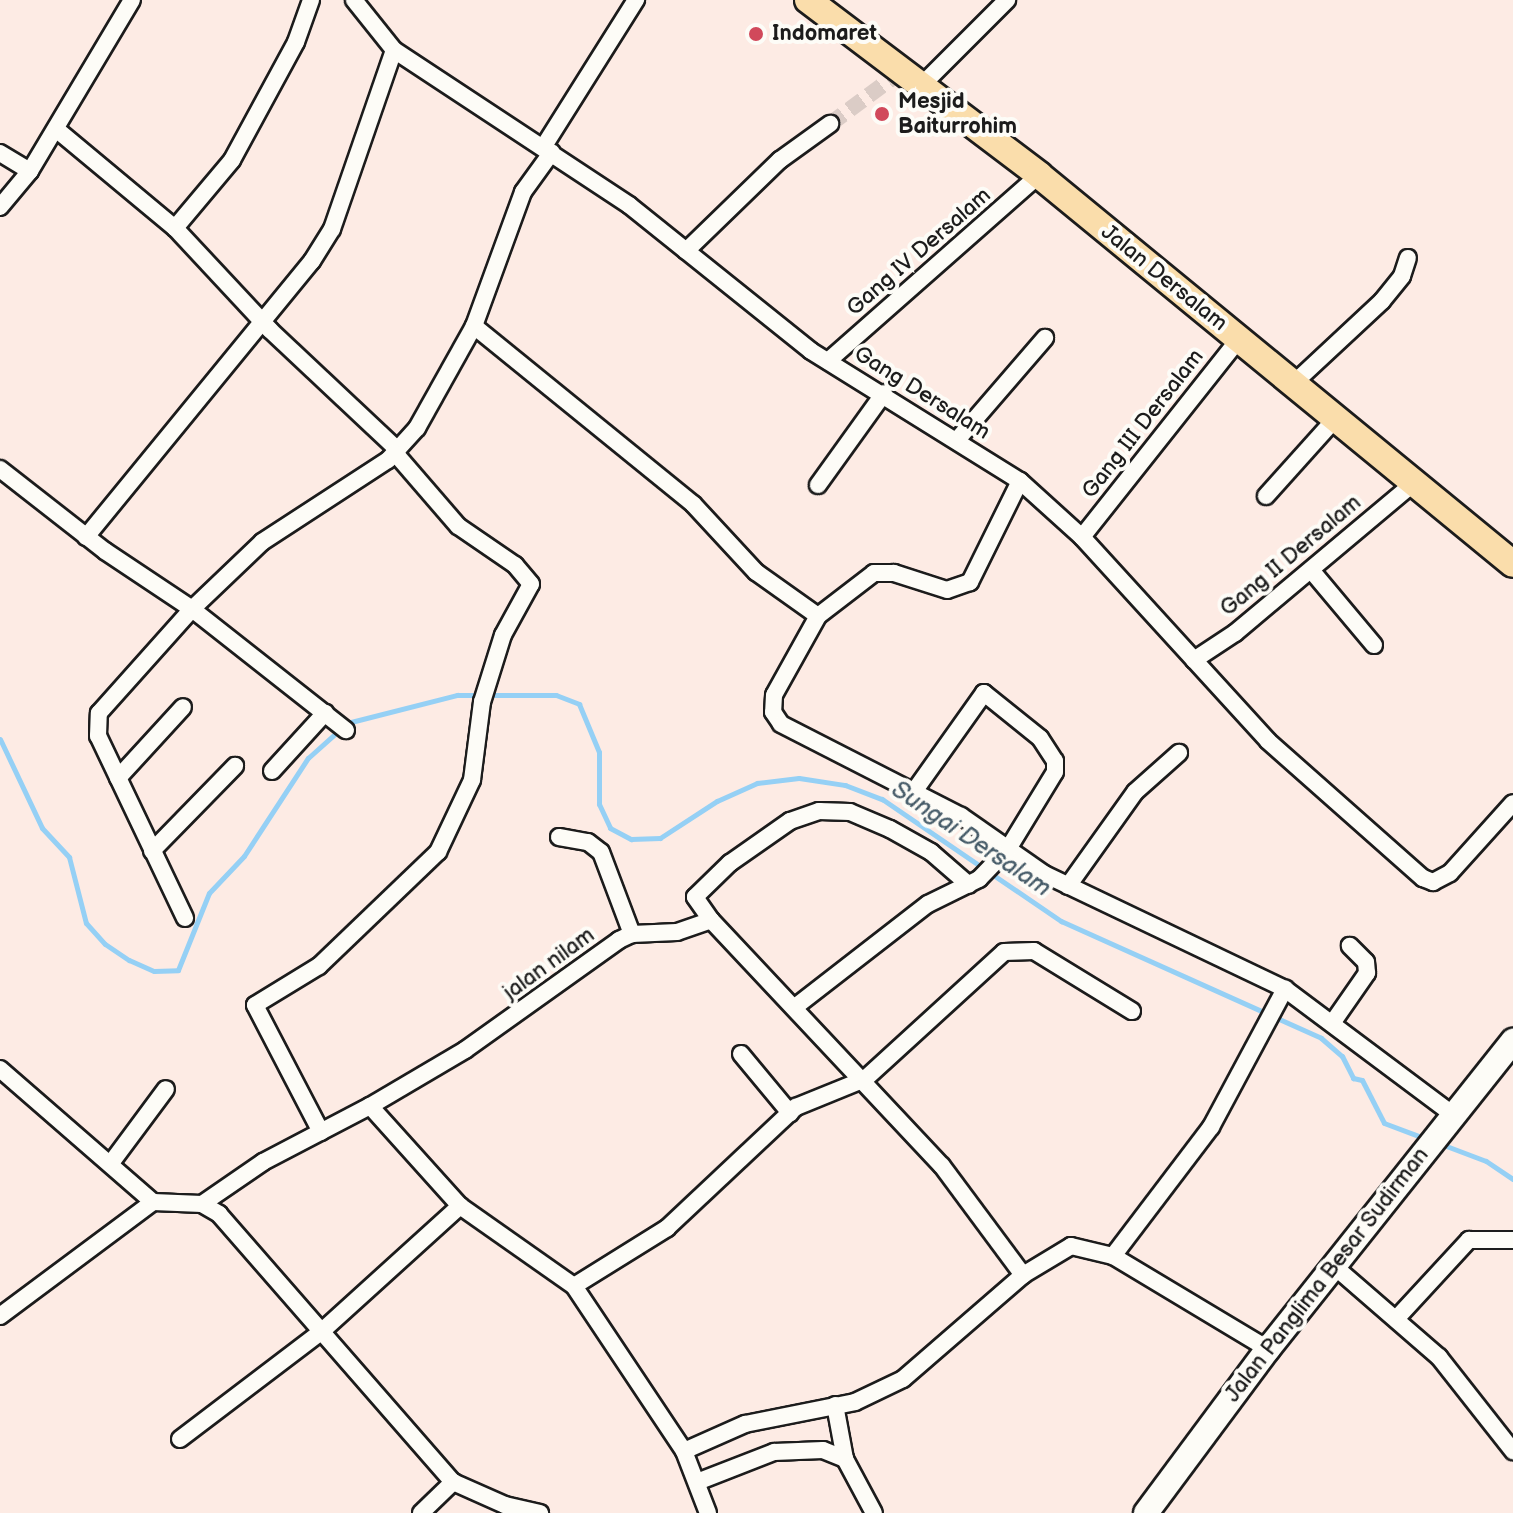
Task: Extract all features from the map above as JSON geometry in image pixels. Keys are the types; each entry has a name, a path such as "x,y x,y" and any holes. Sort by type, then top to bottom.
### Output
{"main road":[{"name":"Jalan Dersalam","path":"808,0 906,78 1039,175 1513,564"},
{"name":"Jalan Panglima Besar Sudirman","path":"1146,1513 1268,1349 1449,1117 1513,1041"}],"street":[{"path":"0,207 30,171 132,0"},
{"path":"175,228 232,160 296,42 311,0"},
{"name":"Gang Dersalam","path":"354,0 394,50 548,149 828,361 884,393 1020,481 1082,537 1268,741 1423,878 1433,882 1450,873 1513,803"},
{"path":"185,918 98,736 99,713 192,609 262,542 397,451 431,406 474,326 509,221 636,0"},
{"path":"906,78 1007,0"},
{"path":"86,537 265,323 332,229 394,50"},
{"path":"686,251 780,160 830,124"},
{"path":"56,129 175,228 265,323 397,451 458,526 515,565 531,584 503,635 482,702 472,780 455,826 425,868 319,966 255,1005 321,1132"},
{"path":"0,153 30,171"},
{"name":"Gang IV Dersalam","path":"828,361 1039,175"},
{"path":"1293,384 1382,301 1402,276 1408,258"},
{"path":"474,326 693,504 756,572 818,616"},
{"path":"957,440 1045,338"},
{"name":"Gang III Dersalam","path":"1082,537 1239,339"},
{"path":"818,485 884,393"},
{"path":"1266,496 1336,418"},
{"path":"0,469 86,537 192,609 346,730"},
{"path":"1020,481 970,582 947,590 894,573 874,573 818,616 774,695 773,712 805,741 915,790 1068,886 1280,999 1333,1022 1449,1117"},
{"name":"Gang II Dersalam","path":"1194,660 1311,570 1414,483"},
{"path":"1311,570 1374,645"},
{"path":"795,1007 928,904 974,882 996,862 1008,849 1056,766 1040,738 991,695 984,693 915,790"},
{"path":"118,778 183,707"},
{"path":"272,771 325,713"},
{"path":"1068,886 1135,792 1179,753"},
{"path":"152,851 235,766"},
{"path":"974,882 931,852 890,829 850,812 819,811 790,821 730,863 695,897 711,920 865,1079 942,1166 1023,1275"},
{"path":"559,837 574,837 601,852 632,934"},
{"name":"jalan nilam","path":"202,1204 465,1050 541,999 578,966 632,934 677,932 711,920"},
{"path":"1333,1022 1367,973 1366,962 1350,946"},
{"path":"574,1286 667,1228 790,1113 865,1079 1004,952 1034,951 1132,1011"},
{"path":"1113,1256 1211,1127 1280,999"},
{"path":"741,1054 790,1113"},
{"path":"0,1069 153,1202"},
{"path":"111,1163 166,1089"},
{"path":"370,1106 460,1206 574,1286 684,1451 708,1513"},
{"path":"0,1316 153,1202 202,1204 219,1214 453,1482 505,1505 540,1513"},
{"path":"180,1439 321,1332 460,1206"},
{"path":"1396,1319 1469,1240 1513,1240"},
{"path":"684,1451 745,1424 855,1402 903,1379 1023,1275 1071,1246 1113,1256 1268,1349"},
{"path":"1335,1267 1439,1357 1513,1451"},
{"path":"835,1405 845,1459 874,1513"},
{"path":"697,1482 774,1452 823,1450 845,1459"},
{"path":"421,1513 453,1482"}],"waterway":[{"name":"Sungai Dersalam","path":"0,739 42,828 69,857 86,923 105,944 129,960 154,971 178,970 209,893 244,856 308,758 347,723 457,695 556,695 579,704 599,752 599,804 610,828 631,839 660,838 717,801 757,783 799,778 845,785 882,799 1061,921 1321,1038 1342,1056 1353,1078 1362,1080 1384,1123 1424,1138"},
{"name":"Sungai Dersalam","path":"1441,1144 1486,1161 1513,1179"}],"tunnel":[{"path":"830,124 895,76"}],"place":[{"name":"Indomaret","path":"756,34"},
{"name":"Mesjid Baiturrohim","path":"882,114"}]}
